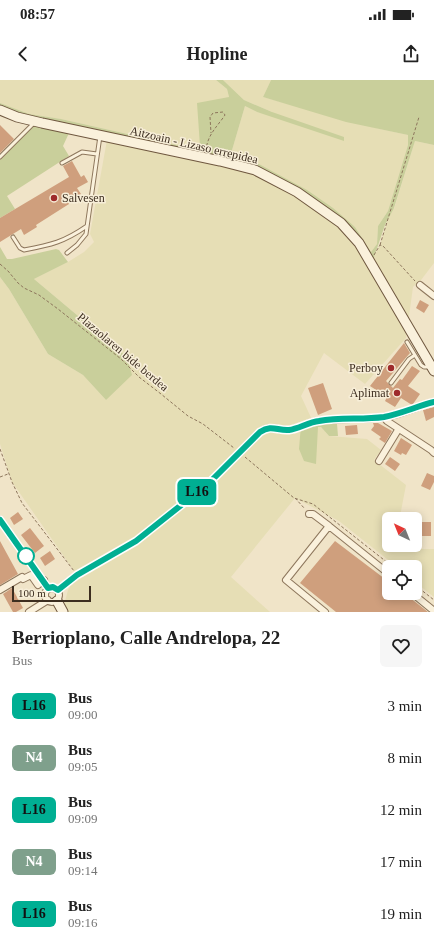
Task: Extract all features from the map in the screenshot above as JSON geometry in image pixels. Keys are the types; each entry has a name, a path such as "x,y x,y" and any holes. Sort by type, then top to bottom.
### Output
{"street":[{"name":"Aitzoain - Lizaso errepidea","path":"0,110 17,117 255,170 303,196 335,218 349,231 371,263 433,369"},
{"path":"420,285 434,296"},
{"path":"58,590 77,575 136,541 209,483 260,432 266,428 288,430 313,422 332,419 384,417 434,402"},
{"path":"384,417 398,430 434,453"},
{"path":"379,461 398,430"},
{"path":"309,514 313,514 382,568"},
{"path":"1,523 44,580 48,588"},
{"path":"325,612 286,580 329,526"},
{"path":"0,590 22,577 23,579 31,575 38,585 44,580"},
{"path":"48,588 53,587 58,590"},
{"path":"48,588 45,594 63,612"},
{"path":"29,612 60,594 58,590"},
{"path":"421,600 434,611"}],"lane":[{"path":"0,157 30,126 37,121"},
{"path":"67,253 77,245 86,234 100,135"},
{"path":"62,163 82,152 97,154"},
{"path":"13,237 20,248 24,250 59,242 87,226"},
{"path":"407,342 421,365 433,369"},
{"path":"391,383 409,359 415,355"}],"path":[{"path":"206,158 206,149 211,133 210,117 213,113 223,112 225,115 211,133"},
{"path":"371,263 377,248 380,245 419,117"},
{"path":"380,245 386,248 420,285"},
{"name":"Plazaolaren bide berdea","path":"0,264 24,288 39,295 58,308 122,359 139,377 188,416 203,424 237,451"},
{"path":"0,449 9,474 22,502 77,575"},
{"path":"243,455 294,498 309,514"},
{"path":"0,477 9,474"},
{"path":"294,498 313,504 384,560"},
{"path":"422,591 434,600"}],"shaded area":[{"path":"0,80 216,80 227,89 229,97 200,146 185,147 61,119 28,114 0,103"},
{"path":"223,80 271,80 263,97 380,129 408,135 408,145 388,211 378,226 377,244 371,252 355,227 257,163 230,157 245,106 257,112 266,114 272,112 244,100"},
{"path":"107,140 255,170 316,204 359,243 371,263 380,245 392,206 394,209 415,141 434,145 434,263 418,284 417,283 413,287 406,338 365,384 324,353 301,396 313,422 318,427 321,427 329,436 367,439 381,450 374,460 406,485 401,512 382,512 382,552 422,552 422,549 434,549 434,597 422,588 422,560 388,560 339,521 295,498 231,577 270,612 68,612 64,605 68,590 77,575 12,482 0,444 0,277 9,289 48,354 83,375 106,400 127,357 34,279 84,252 94,242 90,234"}],"green space":[{"path":"216,80 223,80 244,100 272,112 344,137 344,141 257,112 245,106 230,157 257,163 307,190 333,208 355,227 371,252 377,244 378,226 388,211 408,145 408,135 346,122 263,97 271,80 434,80 434,145 415,141 394,208 385,225 371,266 349,237 316,204 297,192 227,163 37,121 0,106 0,103 29,114 61,119 185,147 200,146 197,103 229,97 227,89"},
{"path":"37,125 69,133 63,146 69,156 7,196 15,209 0,218 0,160 33,126"},
{"path":"0,247 7,259 56,249 59,250 68,262 34,279 127,357 132,375 106,400 83,375 48,354 9,289 0,277"},
{"path":"313,422 337,424 338,436 329,436 321,427 318,427 316,464 304,461 299,449 301,425"}],"building":[{"path":"0,125 14,139 0,153"},
{"name":"Salvesen","path":"72,161 81,177 84,175 88,182 77,188 81,194 24,235 21,229 0,242 0,218 69,177 63,166"},
{"path":"420,300 429,305 424,313 416,308"},
{"path":"404,343 410,353 386,381 393,388 400,379 402,380 412,366 420,371 408,386 420,394 412,405 401,398 395,407 385,401 387,397 370,386"},
{"path":"323,383 332,409 318,415 308,388"},
{"path":"434,407 434,417 426,421 423,410"},
{"path":"373,423 378,423 392,431 385,443 379,439 381,437 371,430 374,426"},
{"path":"357,425 358,434 346,435 345,426"},
{"path":"401,438 412,445 406,455 402,453 401,455 394,451"},
{"path":"390,457 400,464 395,471 385,464"},
{"path":"427,473 434,476 434,482 430,490 421,486"},
{"path":"18,512 23,519 14,525 10,518"},
{"path":"422,522 431,522 431,536 422,536"},
{"path":"30,528 44,546 35,553 21,535"},
{"path":"0,541 18,574 0,585"},
{"path":"335,541 382,577 382,600 413,600 428,612 336,612 300,583"},
{"path":"50,551 55,559 45,566 40,558"},
{"path":"12,588 23,608 16,612 13,612 3,594"}],"bus line":[{"name":"L16","path":"0,520 37,570 48,588 53,587 58,590 77,575 136,541 209,483 260,432 266,428 288,430 318,421 341,418 384,417 434,402"}],"place":[{"name":"Salvesen","path":"54,198"},
{"name":"Perboy","path":"391,368"},
{"name":"Aplimat","path":"397,393"}]}
